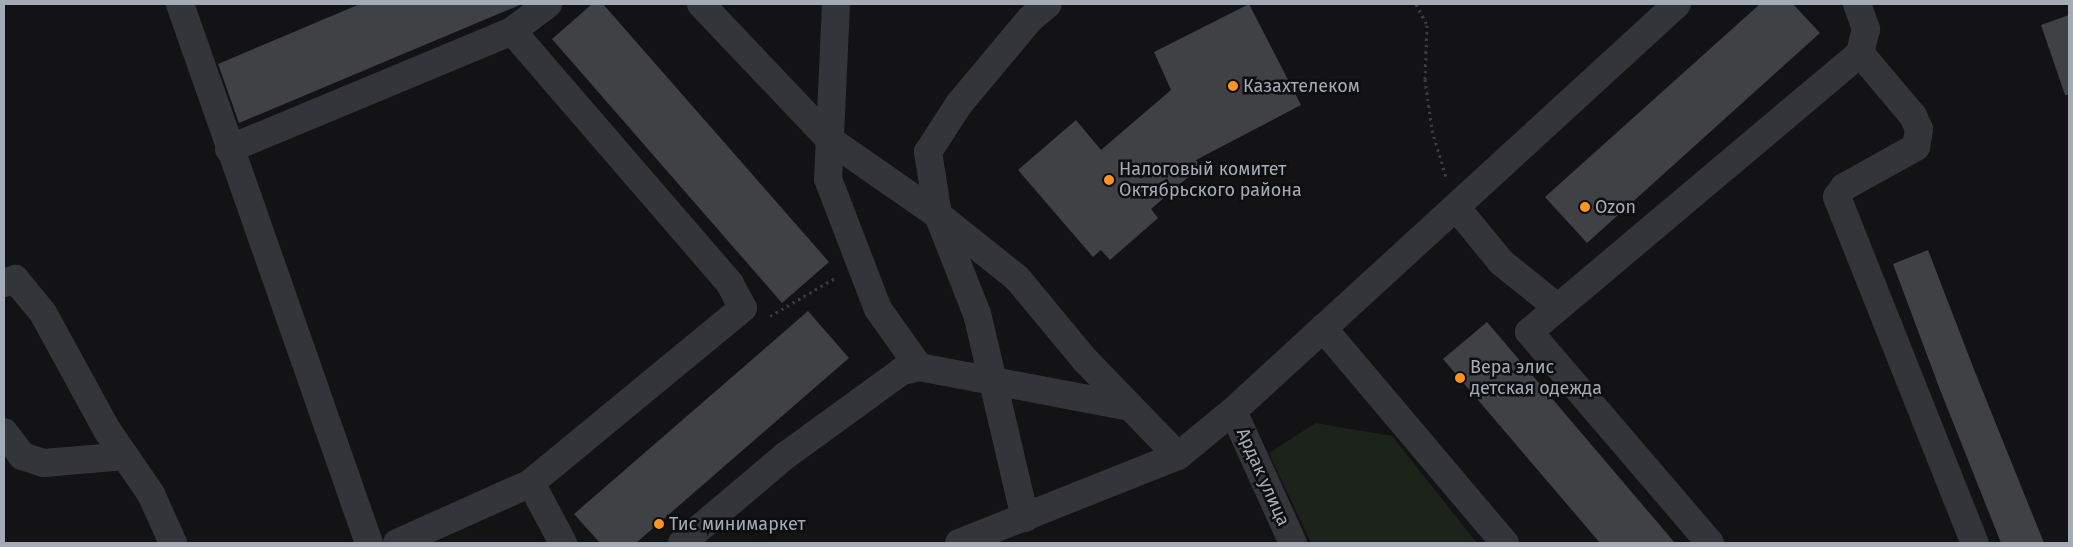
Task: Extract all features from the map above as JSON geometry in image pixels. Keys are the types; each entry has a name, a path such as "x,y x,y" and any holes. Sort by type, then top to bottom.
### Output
{"street":[{"path":"180,4 229,149 369,543"},
{"path":"229,149 512,31 548,4"},
{"path":"701,4 830,140 938,215 1017,278 1130,406 1178,456"},
{"path":"836,4 828,179 878,309 919,367"},
{"path":"1025,518 977,314 938,215 928,152 959,104 1030,20 1048,4"},
{"path":"964,542 1178,456 1233,411 1323,328 1453,197 1677,4"},
{"path":"1710,543 1529,332 1860,53 1866,29 1857,4"},
{"path":"398,543 531,483 743,308 730,284 512,31"},
{"path":"1860,53 1913,116 1919,129 1916,148 1844,187 1837,197 1975,543"},
{"path":"1453,197 1501,262 1557,307"},
{"path":"4,283 15,279 27,289 125,456 151,494 173,543"},
{"path":"1323,328 1505,543"},
{"path":"682,543 785,456 902,371 919,367 1130,406"},
{"name":"Ардак улица","path":"1233,411 1292,543"},
{"path":"4,432 22,456 44,463 125,456"},
{"path":"531,483 563,543"}],"path":[{"path":"1416,4 1427,25 1425,79 1432,130 1453,197"},
{"path":"743,308 773,317 820,290 859,258"}],"shaded area":[{"path":"1316,423 1392,436 1477,543 1311,543 1269,453"}],"building":[{"path":"360,4 522,4 239,123 218,64"},
{"path":"592,4 603,4 829,262 782,303 552,39"},
{"path":"1249,4 1301,105 1196,160 1201,166 1151,209 1158,218 1110,260 1101,250 1093,257 1018,170 1076,120 1101,150 1171,90 1154,52"},
{"path":"1760,4 1793,4 1820,33 1587,243 1545,197"},
{"path":"2069,15 2069,95 2065,95 2041,25"},
{"path":"1928,250 2044,543 2001,543 1939,387 1893,264"},
{"path":"808,311 849,358 636,543 600,543 574,514"},
{"path":"1487,322 1675,543 1600,543 1443,359"}],"place":[{"name":"Казахтелеком","path":"1233,86"},
{"name":"Налоговый комитет Октябрьского района","path":"1109,180"},
{"name":"Ozon","path":"1585,207"},
{"name":"Вера элис детская одежда","path":"1460,378"},
{"name":"Тис минимаркет","path":"659,524"}]}
